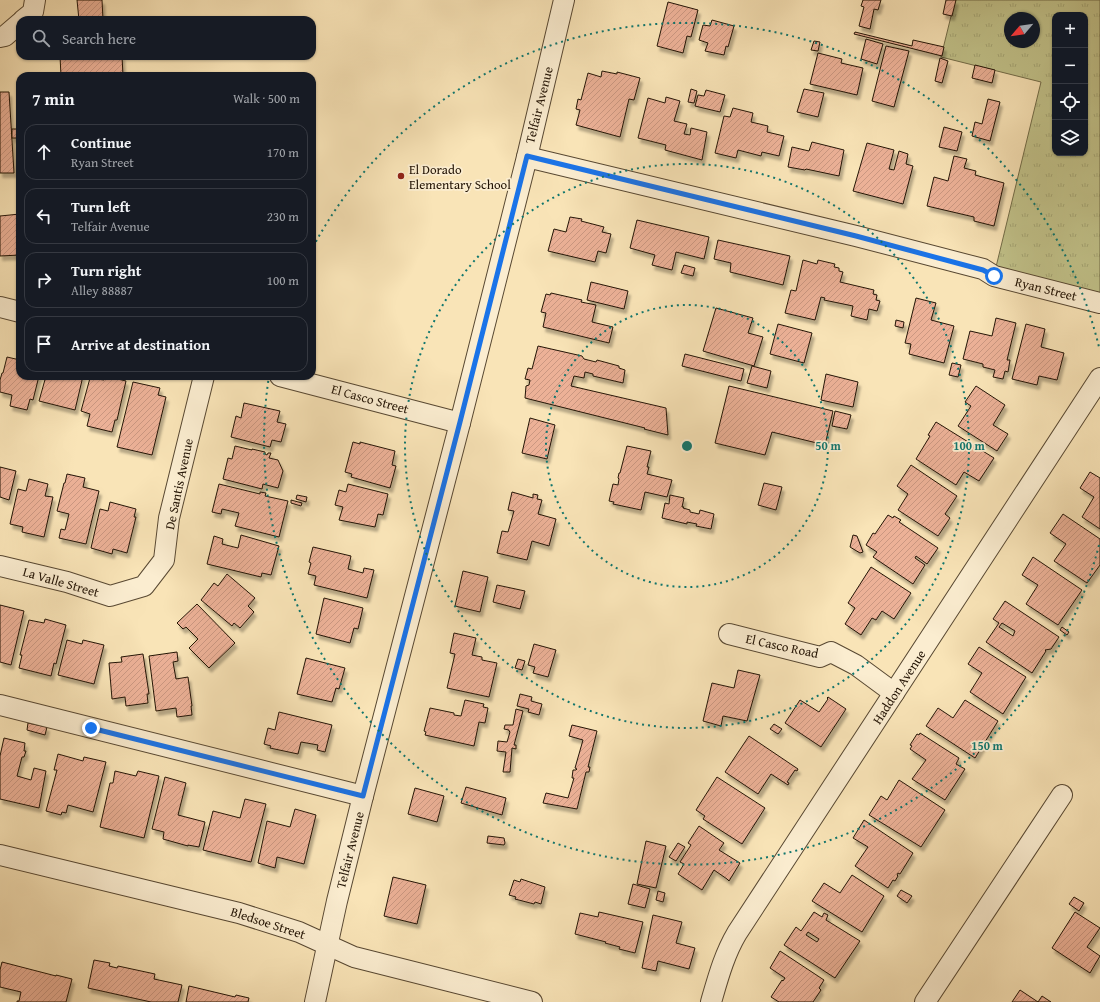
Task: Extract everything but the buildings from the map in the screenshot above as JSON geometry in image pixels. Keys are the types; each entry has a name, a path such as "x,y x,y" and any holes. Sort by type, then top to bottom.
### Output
{"street":[{"path":"28,16 33,12 35,0"},
{"name":"Telfair Avenue","path":"315,1002 337,901 363,796 460,422 527,156 564,0"},
{"path":"0,37 5,36 16,26"},
{"name":"Ryan Street","path":"527,156 856,236 983,270 994,276 1100,303"},
{"path":"0,307 16,311"},
{"name":"Haddon Avenue","path":"711,1002 720,970 734,938 1100,378"},
{"name":"De Santis Avenue","path":"144,586 164,560 169,518 203,380"},
{"name":"El Casco Street","path":"296,380 460,422"},
{"name":"La Valle Street","path":"0,566 67,582 110,596 144,586"},
{"name":"El Casco Road","path":"729,634 820,657 831,652 856,664 894,693"},
{"path":"0,705 363,796"},
{"path":"925,1002 1062,795"},
{"name":"Bledsoe Street","path":"0,855 239,913 286,927 354,957 532,1002"}],"green space":[{"path":"955,0 1100,0 1100,294 996,267 1041,82 941,57"}],"place":[{"name":"El Dorado Elementary School","path":"401,176"}],"route":[{"path":"91,728 338,791 363,796 527,156 856,236 983,270 994,276"}]}
